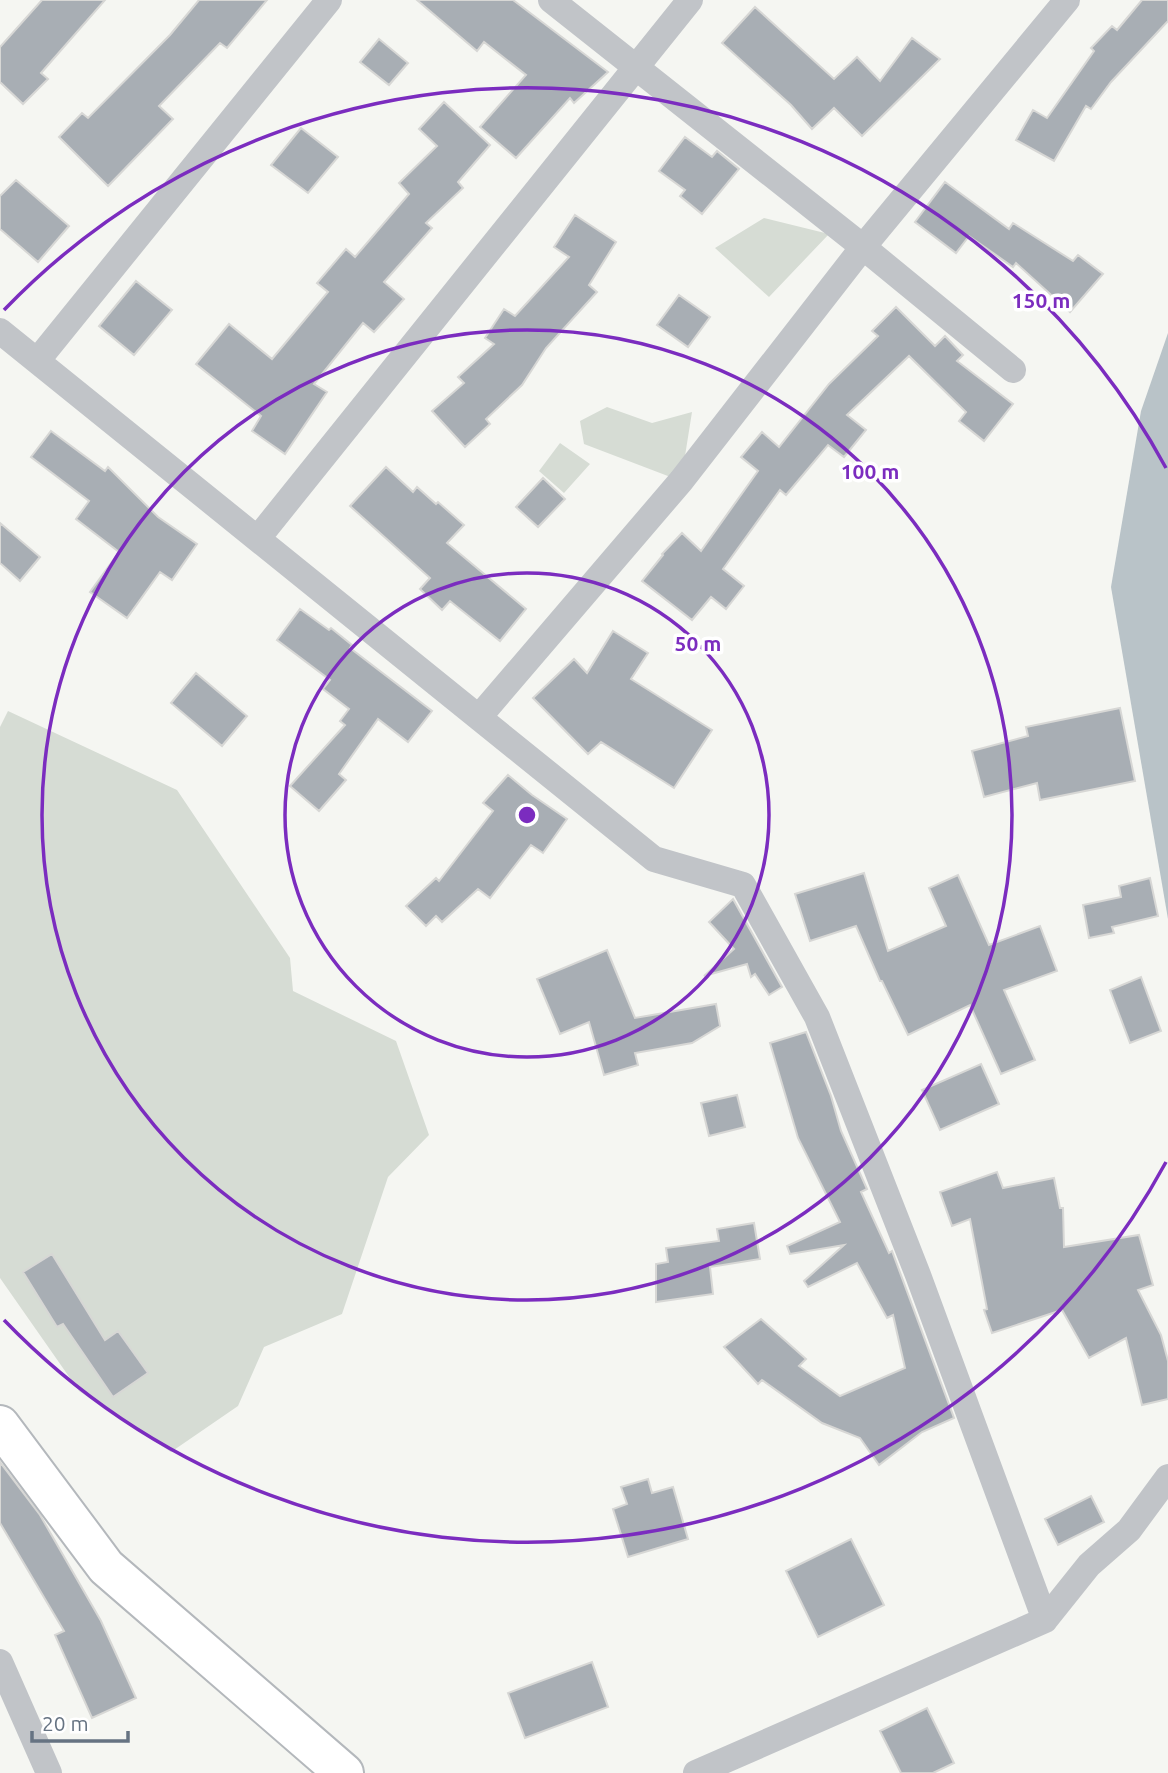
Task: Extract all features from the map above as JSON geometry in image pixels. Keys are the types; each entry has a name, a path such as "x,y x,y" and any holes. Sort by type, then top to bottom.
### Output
{"street":[{"path":"37,361 329,0"},
{"path":"551,0 863,247 1013,370"},
{"path":"258,538 690,0"},
{"path":"479,716 681,481 863,247 1067,0"},
{"path":"0,331 654,859 743,885 817,1017 918,1275 1045,1620"},
{"path":"0,1425 106,1567 344,1773"},
{"path":"696,1773 1045,1620 1089,1565 1129,1530 1168,1477"},
{"path":"0,1662 49,1773"}],"shaded area":[{"path":"764,218 829,234 769,297 715,248"},
{"path":"1168,333 1168,919 1111,587 1141,411"},
{"path":"607,407 652,423 692,412 681,481 584,444 580,421"},
{"path":"560,443 590,464 564,493 539,471"},
{"path":"8,711 177,790 290,958 293,991 396,1041 429,1135 388,1177 342,1314 264,1347 238,1406 171,1452 79,1391 0,1278 0,727"}],"building":[{"path":"42,0 105,0 41,73 48,79 23,104 0,82 0,47"},
{"path":"199,0 267,0 227,48 220,43 159,106 173,119 108,186 59,137 82,113 88,118 170,35"},
{"path":"417,0 513,0 608,72 574,103 570,98 516,158 480,127 526,75 484,42 477,51"},
{"path":"1142,0 1168,0 1168,21 1111,82 1091,109 1086,106 1054,161 1016,140 1033,110 1047,118 1094,51 1091,48 1112,26 1117,30"},
{"path":"755,7 834,79 857,57 880,81 912,38 940,59 862,136 834,108 812,129 791,105 722,43"},
{"path":"379,39 408,63 389,85 360,62"},
{"path":"444,102 490,145 458,182 463,188 426,223 432,228 384,282 404,299 374,332 363,323 314,384 327,392 285,454 252,431 261,416 196,364 229,324 272,359 328,292 317,283 346,249 355,257 409,194 399,183 437,146 419,129"},
{"path":"301,128 338,157 308,193 271,165"},
{"path":"685,137 712,157 717,151 739,169 702,214 680,196 685,190 659,171"},
{"path":"16,180 69,226 38,262 0,229 0,196"},
{"path":"945,182 1009,229 1013,223 1073,261 1078,255 1103,274 1070,312 1016,263 1013,267 969,236 956,253 915,222"},
{"path":"575,215 616,242 589,285 597,292 546,348 522,385 486,419 490,424 465,447 432,411 464,383 458,377 494,344 485,338 504,309 515,316 569,257 554,247"},
{"path":"136,281 172,310 134,355 99,326"},
{"path":"679,295 710,317 688,347 657,325"},
{"path":"896,307 935,346 945,336 963,355 957,361 1013,404 984,441 959,421 966,412 909,356 847,415 866,430 844,457 828,445 786,495 780,490 723,569 744,586 726,609 711,597 692,620 642,581 682,533 701,551 758,471 741,457 762,432 779,447 829,384 878,336 872,331"},
{"path":"51,431 105,471 108,467 158,517 197,544 172,580 160,572 127,618 90,592 119,552 76,519 89,501 31,457"},
{"path":"386,467 413,492 417,487 464,525 447,543 526,609 500,641 450,601 442,610 420,589 430,578 350,506"},
{"path":"543,478 565,499 538,527 516,507"},
{"path":"0,523 40,557 20,581 0,563"},
{"path":"300,609 329,630 331,628 352,645 350,648 432,711 408,742 378,719 339,774 346,780 319,811 290,786 345,725 340,721 349,709 323,689 330,680 277,640"},
{"path":"613,631 648,653 631,679 712,730 674,788 601,742 588,754 533,698 574,659 587,673"},
{"path":"196,673 247,716 222,746 171,703"},
{"path":"1120,708 1135,781 1040,800 1037,783 984,797 972,751 1028,736 1026,727"},
{"path":"508,775 567,819 543,853 531,845 490,898 478,889 442,922 436,916 426,926 406,906 436,878 439,881 493,811 483,803"},
{"path":"864,873 888,951 946,926 929,888 958,875 989,945 1040,926 1057,971 1004,990 1035,1060 1001,1074 970,1005 908,1035 856,926 810,941 795,894"},
{"path":"1150,878 1158,916 1112,927 1114,933 1089,938 1083,905 1121,897 1119,886"},
{"path":"733,899 782,987 769,995 755,974 751,977 747,964 704,976 734,949 709,922"},
{"path":"607,950 635,1018 716,1004 720,1026 692,1043 635,1053 638,1065 604,1075 589,1022 560,1034 537,979"},
{"path":"1141,977 1161,1031 1130,1043 1110,990"},
{"path":"806,1032 831,1096 841,1131 867,1189 861,1192 889,1253 892,1251 954,1418 922,1432 879,1465 860,1438 822,1423 762,1380 758,1384 724,1347 761,1319 806,1359 799,1366 840,1396 905,1368 893,1315 887,1318 857,1263 808,1287 804,1281 844,1245 790,1254 787,1246 840,1222 798,1138 770,1043"},
{"path":"981,1064 999,1104 940,1130 922,1090"},
{"path":"737,1095 745,1127 709,1136 701,1103"},
{"path":"997,1172 1003,1188 1054,1178 1060,1208 1063,1208 1064,1247 1139,1235 1153,1285 1138,1290 1161,1335 1168,1361 1168,1399 1142,1405 1126,1338 1089,1358 1062,1310 992,1333 984,1310 987,1309 970,1219 952,1226 940,1192"},
{"path":"754,1223 760,1259 710,1267 713,1294 656,1302 656,1264 668,1262 666,1248 719,1241 717,1229"},
{"path":"52,1254 105,1340 118,1331 148,1373 113,1397 63,1324 57,1327 23,1272"},
{"path":"0,1462 40,1515 101,1621 136,1698 92,1718 55,1635 64,1631 0,1523"},
{"path":"648,1479 652,1493 673,1487 688,1539 628,1557 613,1509 627,1504 621,1487"},
{"path":"1091,1496 1104,1522 1058,1545 1045,1519"},
{"path":"851,1539 884,1605 818,1637 786,1571"},
{"path":"592,1662 608,1707 525,1738 508,1693"},
{"path":"927,1708 954,1763 933,1773 901,1773 880,1731"}]}
